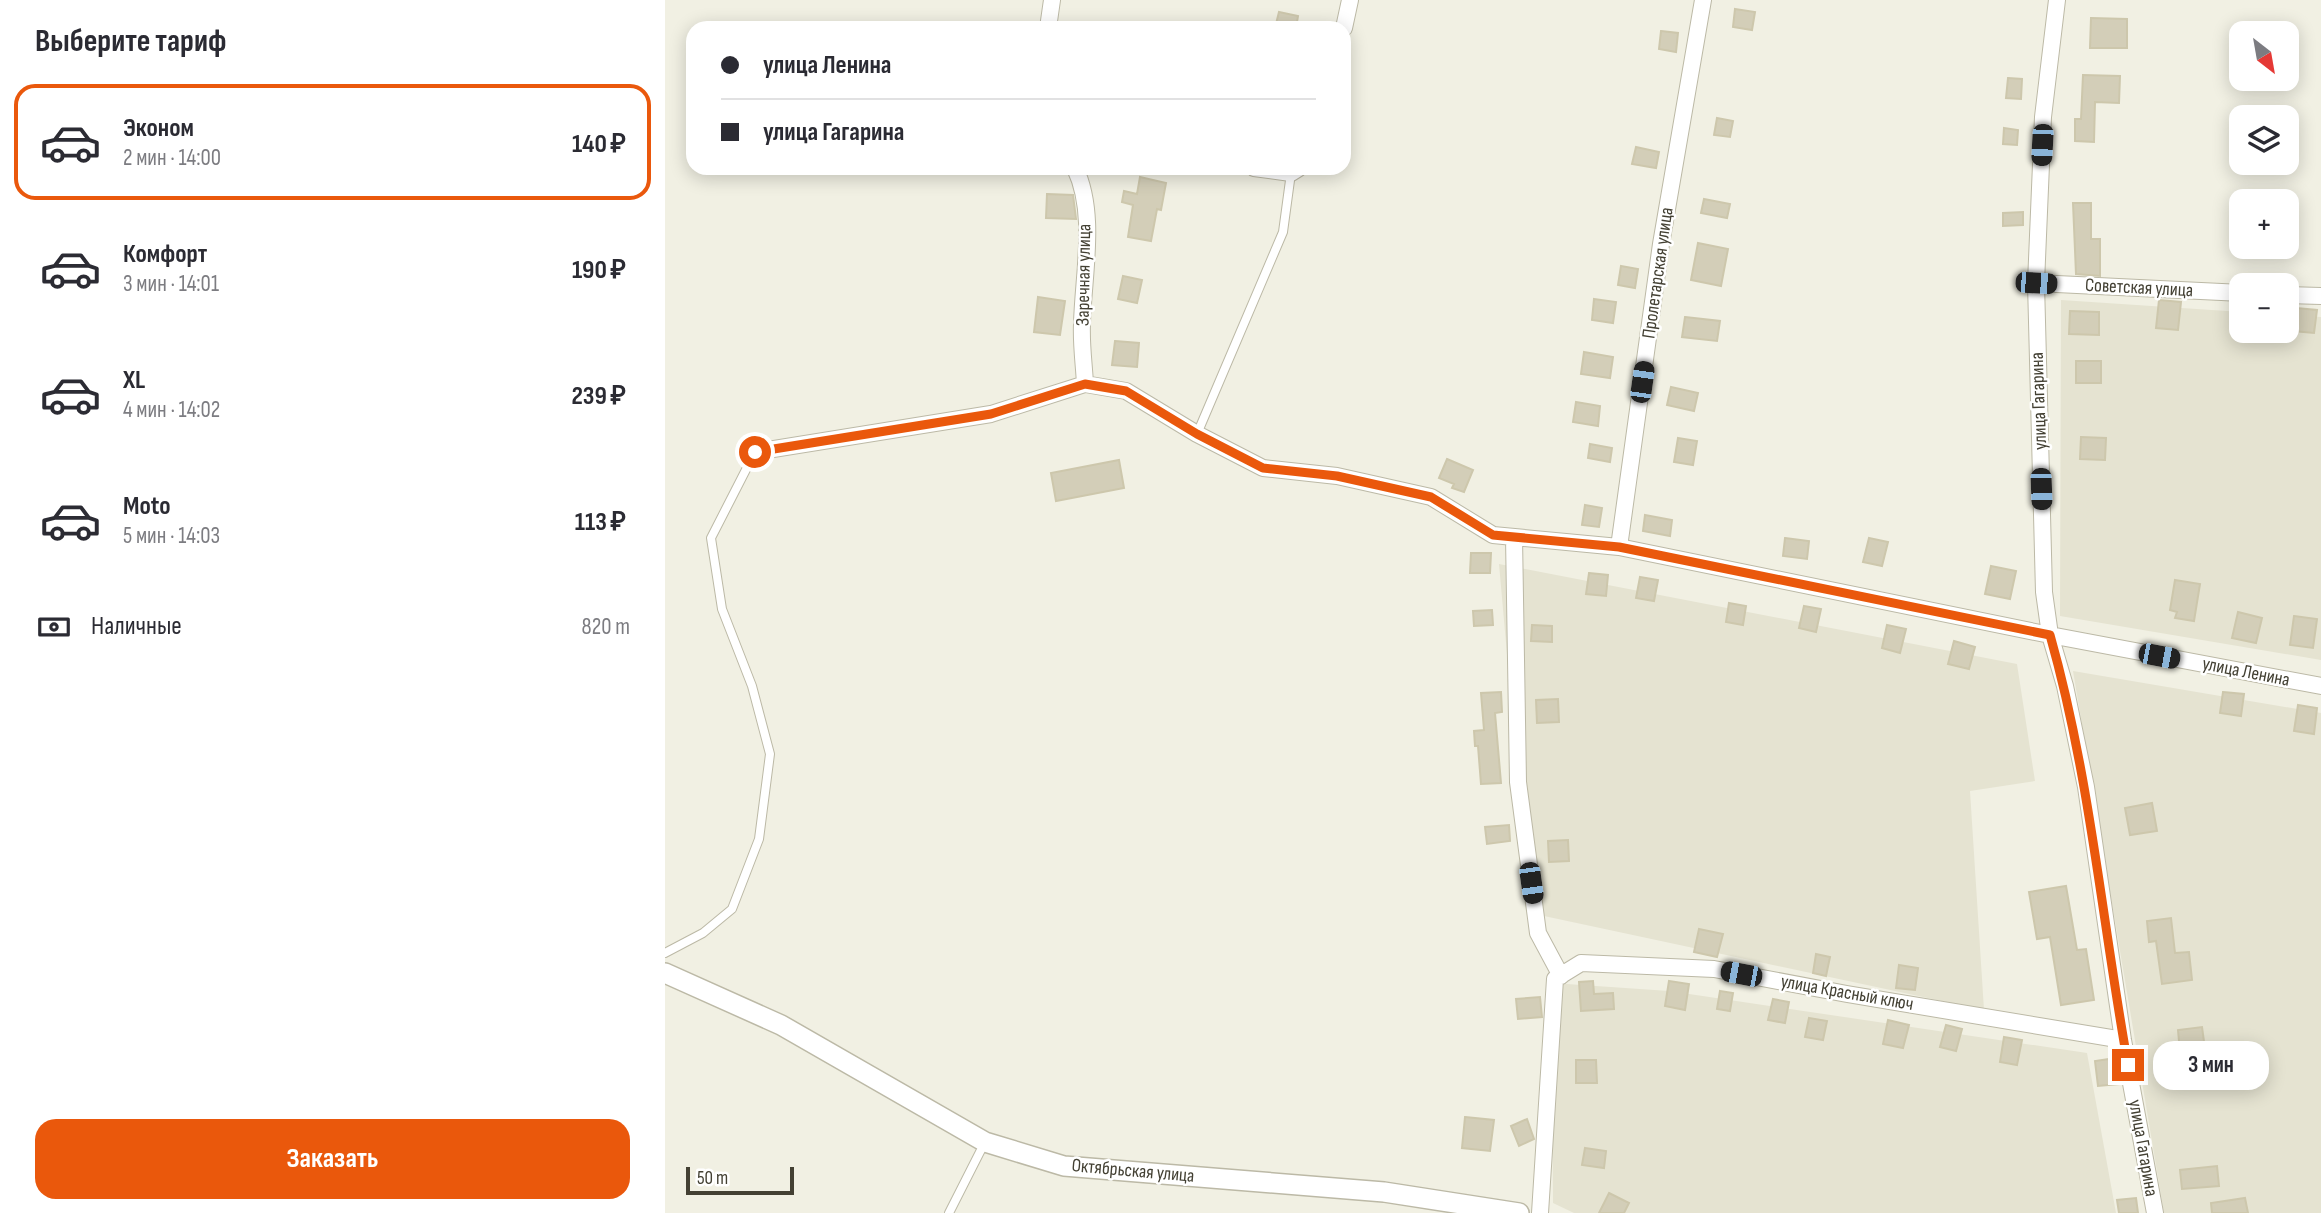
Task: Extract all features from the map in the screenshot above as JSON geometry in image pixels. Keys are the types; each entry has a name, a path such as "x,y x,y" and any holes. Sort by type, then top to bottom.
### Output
{"street":[{"path":"1049,21 1052,0"},
{"path":"1346,21 1350,0"},
{"name":"Пролетарская улица","path":"1619,547 1661,243 1703,0"},
{"name":"улица Гагарина","path":"2057,0 2043,117 2036,283 2044,592 2050,635 2065,686 2086,788 2123,1040 2155,1213"},
{"name":"Заречная улица","path":"1078,175 1082,184 1087,232 1081,327 1085,384"},
{"name":"Советская улица","path":"2036,283 2229,292"},
{"path":"2299,295 2321,296"},
{"name":"улица Ленина","path":"755,452 991,414 1085,384 1126,391 1197,434 1263,468 1337,476 1431,497 1493,535 1619,547 2321,687"},
{"path":"1514,537 1518,782 1538,933 1562,976 1555,979 1540,1213"},
{"name":"улица Красный ключ","path":"1562,976 1581,963 1714,969 2123,1040"},
{"name":"Октябрьская улица","path":"665,973 781,1025 985,1142 1064,1166 1384,1192 1519,1213"}],"lane":[{"path":"1197,434 1283,232 1294,175"},
{"path":"665,953 703,933 732,909 759,839 771,754 752,686 722,609 711,538 755,452"},
{"path":"949,1213 985,1142"}],"shaded area":[{"path":"2061,300 2229,311 2229,343 2299,343 2299,316 2321,317 2321,660 2060,616"},
{"path":"1499,564 2017,664 2035,781 1970,791 1984,1010 1530,913"},
{"path":"2073,671 2321,713 2321,1213 2164,1213"},
{"path":"1552,983 1669,991 2087,1053 2116,1213 1574,1213 1553,1203"}],"building":[{"path":"1735,9 1755,12 1752,30 1733,27"},
{"path":"1279,12 1298,16 1297,21 1277,21"},
{"path":"2091,18 2127,19 2127,48 2090,48"},
{"path":"1661,31 1678,33 1676,52 1659,49"},
{"path":"2083,75 2120,76 2119,103 2095,102 2094,142 2075,141 2075,119 2081,119"},
{"path":"2008,78 2022,79 2021,99 2006,98"},
{"path":"1717,118 1733,121 1730,137 1714,135"},
{"path":"2004,128 2018,130 2017,145 2003,144"},
{"path":"1636,147 1659,152 1656,168 1632,164"},
{"path":"1140,177 1166,183 1161,210 1157,209 1151,241 1128,237 1133,205 1122,202 1124,191 1137,194"},
{"path":"1047,194 1073,195 1076,219 1046,218"},
{"path":"1704,199 1730,204 1727,218 1701,213"},
{"path":"2073,203 2091,203 2091,239 2100,239 2100,276 2076,274"},
{"path":"2023,212 2023,225 2003,226 2003,213"},
{"path":"1698,243 1728,249 1721,286 1691,280"},
{"path":"1621,266 1638,269 1635,288 1618,285"},
{"path":"1123,276 1142,280 1137,303 1118,299"},
{"path":"1038,297 1065,301 1060,335 1034,332"},
{"path":"1594,299 1616,302 1613,323 1592,320"},
{"path":"2159,300 2181,302 2178,330 2156,328"},
{"path":"2299,308 2317,310 2314,333 2299,332"},
{"path":"2070,311 2099,312 2099,335 2069,334"},
{"path":"1685,317 1720,321 1717,341 1682,337"},
{"path":"1115,341 1139,343 1137,367 1112,365"},
{"path":"1584,352 1613,357 1610,378 1581,374"},
{"path":"2076,361 2101,361 2101,383 2076,383"},
{"path":"1671,387 1698,393 1694,411 1667,405"},
{"path":"1576,402 1600,406 1598,426 1573,422"},
{"path":"2081,437 2106,438 2105,460 2080,459"},
{"path":"1678,438 1697,441 1693,465 1674,462"},
{"path":"1590,444 1612,448 1610,462 1588,458"},
{"path":"1447,459 1473,470 1464,492 1452,488 1454,484 1439,478"},
{"path":"1119,460 1124,488 1056,501 1051,473"},
{"path":"1585,505 1602,508 1599,527 1582,525"},
{"path":"1645,515 1672,520 1670,536 1643,531"},
{"path":"1785,538 1809,541 1807,559 1783,556"},
{"path":"1869,538 1888,542 1882,566 1863,562"},
{"path":"1471,553 1491,553 1490,573 1470,573"},
{"path":"1991,566 2016,571 2010,599 1985,594"},
{"path":"1589,573 1608,575 1606,596 1586,594"},
{"path":"1640,577 1658,580 1654,601 1636,598"},
{"path":"2175,580 2200,584 2194,621 2175,618 2177,612 2170,610"},
{"path":"1729,603 1746,606 1743,625 1726,622"},
{"path":"1804,606 1821,609 1816,632 1799,628"},
{"path":"1492,610 1493,625 1474,626 1473,611"},
{"path":"2238,612 2262,618 2256,643 2232,638"},
{"path":"2294,616 2317,619 2313,648 2290,645"},
{"path":"1532,625 1552,626 1552,642 1531,641"},
{"path":"1887,625 1906,629 1900,653 1882,648"},
{"path":"1954,641 1975,647 1969,669 1948,664"},
{"path":"1501,692 1502,712 1495,713 1501,783 1481,784 1474,731 1484,730 1481,693"},
{"path":"2223,692 2244,694 2241,716 2220,713"},
{"path":"1558,699 1559,722 1537,723 1536,700"},
{"path":"2298,705 2317,708 2314,734 2294,731"},
{"path":"2152,803 2157,831 2130,835 2125,808"},
{"path":"1509,825 1510,841 1487,844 1485,827"},
{"path":"1568,840 1569,861 1549,862 1548,841"},
{"path":"2066,886 2077,950 2086,949 2094,1000 2061,1005 2050,937 2037,939 2029,892"},
{"path":"2171,918 2175,953 2189,952 2192,980 2162,984 2156,941 2149,942 2147,921"},
{"path":"1699,929 1723,934 1717,957 1694,952"},
{"path":"1816,954 1830,957 1826,976 1813,973"},
{"path":"1899,965 1918,968 1915,990 1896,988"},
{"path":"1593,981 1594,994 1613,993 1614,1009 1581,1011 1579,982"},
{"path":"1669,981 1689,984 1685,1010 1665,1006"},
{"path":"1720,991 1733,993 1730,1011 1717,1009"},
{"path":"1540,997 1542,1017 1518,1019 1516,999"},
{"path":"1773,999 1789,1002 1785,1023 1768,1020"},
{"path":"1809,1018 1827,1021 1823,1040 1805,1037"},
{"path":"1888,1020 1909,1025 1903,1048 1883,1044"},
{"path":"1946,1025 1962,1029 1956,1051 1940,1047"},
{"path":"2202,1027 2205,1049 2180,1052 2178,1030"},
{"path":"2004,1037 2022,1040 2017,1065 2000,1062"},
{"path":"2116,1058 2119,1084 2098,1086 2095,1061"},
{"path":"1576,1060 1596,1060 1597,1083 1576,1083"},
{"path":"1465,1117 1494,1120 1490,1151 1462,1148"},
{"path":"1527,1119 1534,1139 1519,1146 1511,1126"},
{"path":"1585,1148 1606,1151 1604,1168 1582,1165"},
{"path":"2217,1166 2219,1186 2182,1189 2180,1170"},
{"path":"1609,1193 1629,1203 1624,1213 1599,1213"},
{"path":"2136,1198 2138,1213 2119,1213 2117,1200"},
{"path":"2245,1198 2248,1213 2212,1213 2211,1203"}],"route":[{"path":"755,452 991,414 1085,384 1126,391 1197,434 1263,468 1337,476 1431,497 1493,535 1619,547 2050,635 2065,686 2086,788 2128,1065"}]}
